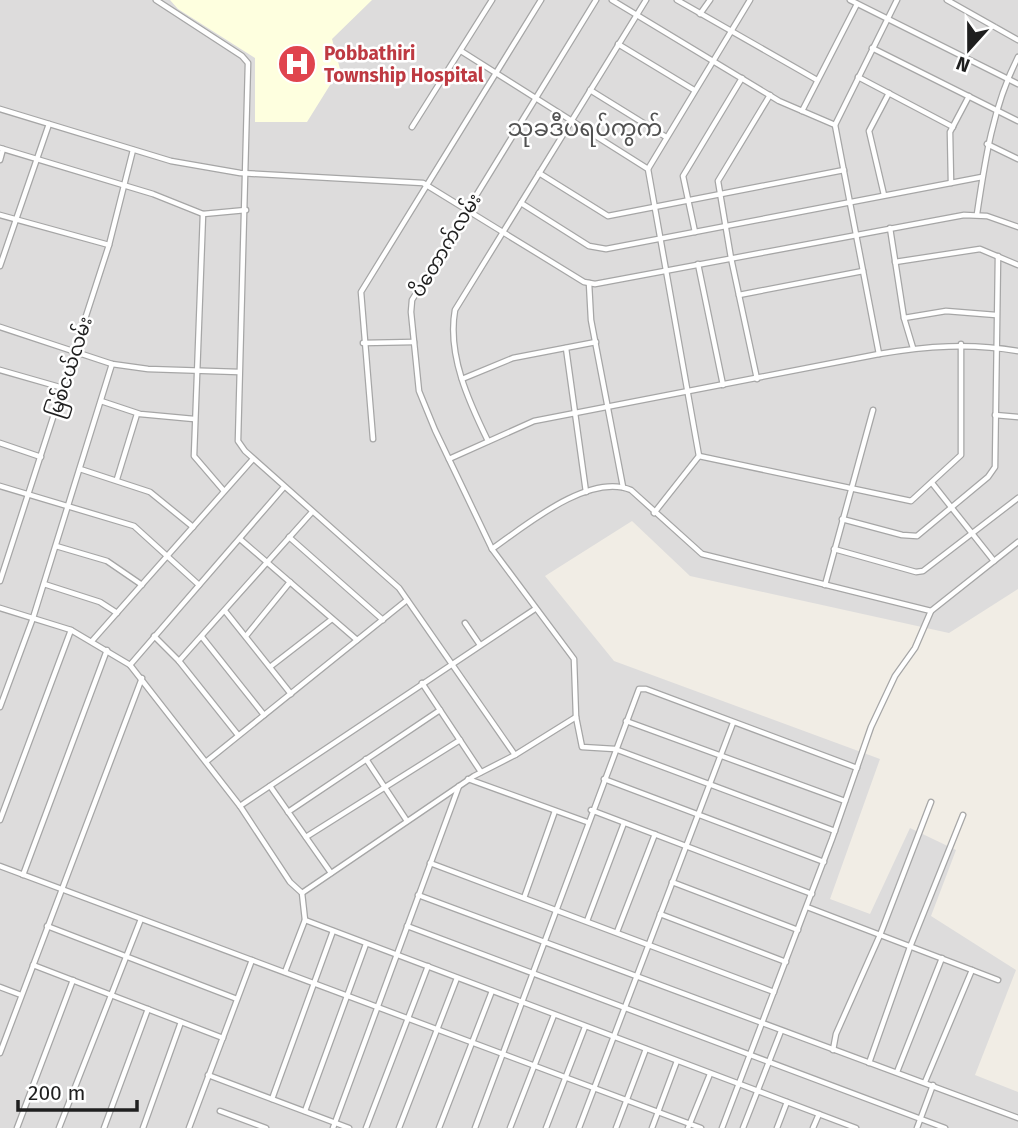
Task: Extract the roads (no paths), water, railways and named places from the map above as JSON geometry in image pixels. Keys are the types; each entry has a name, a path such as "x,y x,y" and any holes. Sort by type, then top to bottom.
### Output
{"street":[{"path":"156,0 242,55 248,64 238,441 253,459 399,588 515,755"},
{"path":"412,127 492,0"},
{"path":"373,439 363,343 361,292 541,0"},
{"name":"ပိတောက်လမ်း","path":"596,0 412,300 419,391 449,459 492,549 574,659 576,717 582,747 615,749"},
{"path":"612,0 770,95 835,125"},
{"path":"488,442 462,379 453,323 455,310 646,0"},
{"path":"677,0 817,80"},
{"path":"700,14 710,0"},
{"path":"699,457 648,169 750,0"},
{"path":"850,0 1018,84"},
{"path":"879,354 835,125 897,0"},
{"path":"947,0 1018,40"},
{"path":"802,111 857,4"},
{"path":"618,44 694,90"},
{"path":"873,48 1018,121"},
{"path":"461,51 537,96 648,169"},
{"path":"977,214 987,144 1007,79 1018,57"},
{"path":"858,77 953,127"},
{"path":"695,232 684,176 742,78"},
{"path":"590,90 666,137"},
{"path":"884,195 869,131 889,93"},
{"path":"757,379 731,258 718,181 770,95"},
{"path":"951,183 953,127 969,96"},
{"path":"0,109 171,161 247,173 427,185 589,283 977,214 1018,228"},
{"path":"0,266 49,124"},
{"path":"987,144 1018,159"},
{"path":"0,160 2,148 123,184 203,214 246,210"},
{"name":"မြစ်ငယ်လမ်း","path":"0,581 109,245 133,150"},
{"path":"539,173 608,216 844,170"},
{"path":"520,203 595,248 659,239 982,177"},
{"path":"203,214 195,371 194,456 224,491"},
{"path":"0,215 109,245"},
{"path":"890,228 904,318 914,348"},
{"path":"895,262 981,249 1018,265"},
{"path":"842,519 902,535 917,536 988,477 995,467 998,256"},
{"path":"698,264 723,386"},
{"path":"739,295 863,271"},
{"path":"589,283 596,342 624,487"},
{"path":"904,318 946,311 996,316"},
{"path":"0,327 112,364 239,372"},
{"path":"363,343 414,342"},
{"path":"462,379 513,358 596,342"},
{"path":"699,457 850,486 911,501 961,455 961,344"},
{"path":"449,459 534,421 879,354 961,344 1018,351"},
{"path":"566,348 586,492"},
{"path":"0,707 33,618 112,364"},
{"path":"0,369 63,388"},
{"path":"101,401 137,414 194,419"},
{"path":"825,585 873,410"},
{"path":"117,480 137,414"},
{"path":"995,415 1018,417"},
{"path":"0,443 41,457"},
{"path":"654,513 699,457"},
{"path":"92,641 253,459"},
{"path":"80,469 150,492 193,527"},
{"path":"932,483 994,561"},
{"path":"0,486 134,526 199,585"},
{"path":"130,665 284,487"},
{"path":"492,549 556,505 586,492 624,487 631,490 702,554 931,611"},
{"path":"834,549 916,572 923,571 972,536 1018,498"},
{"path":"179,661 312,512"},
{"path":"289,537 383,620"},
{"path":"240,539 357,640"},
{"path":"722,1128 824,862 871,727 895,676 915,648 931,611 1018,542"},
{"path":"56,546 107,561 142,585"},
{"path":"246,636 290,583"},
{"path":"44,584 100,602 117,612"},
{"path":"207,761 407,600"},
{"path":"0,608 71,629 130,665 207,761 290,882 302,892 305,920 285,972"},
{"path":"240,806 535,609"},
{"path":"225,611 291,694"},
{"path":"270,667 332,619"},
{"path":"465,623 480,645"},
{"path":"0,820 71,629"},
{"path":"155,636 179,661 238,736"},
{"path":"202,637 264,715"},
{"path":"23,875 107,650"},
{"path":"0,1053 142,678"},
{"path":"422,683 481,772"},
{"path":"475,1128 557,910 591,810 640,687 857,768"},
{"path":"288,812 440,710"},
{"path":"302,892 468,779 515,755 576,717"},
{"path":"626,721 845,801"},
{"path":"579,1128 733,723"},
{"path":"306,837 460,740"},
{"path":"615,749 835,831"},
{"path":"366,760 407,821"},
{"path":"468,779 587,822"},
{"path":"604,779 824,862"},
{"path":"270,786 331,873"},
{"path":"334,1125 459,786"},
{"path":"833,1050 836,1034 880,935 932,802"},
{"path":"591,810 811,894"},
{"path":"524,898 555,811"},
{"path":"869,1062 910,947 963,815"},
{"path":"587,921 624,823"},
{"path":"617,932 655,834"},
{"path":"430,863 774,992"},
{"path":"0,866 659,1112 689,1126 701,1128"},
{"path":"672,882 798,930"},
{"path":"418,895 1018,1118"},
{"path":"807,907 998,980"},
{"path":"660,914 786,962"},
{"path":"59,1128 141,919"},
{"path":"305,920 856,1128"},
{"path":"47,926 237,999"},
{"path":"407,926 945,1128"},
{"path":"272,1099 333,931"},
{"path":"305,1111 366,944"},
{"path":"897,1072 942,958"},
{"path":"188,1128 252,960"},
{"path":"33,965 223,1038"},
{"path":"366,1128 428,966"},
{"path":"925,1083 972,970"},
{"path":"399,1128 457,978"},
{"path":"17,1128 73,980"},
{"path":"0,987 21,995"},
{"path":"439,1128 492,991"},
{"path":"104,1128 148,1009"},
{"path":"510,1128 554,1014"},
{"path":"143,1128 181,1022"},
{"path":"546,1128 585,1027"},
{"path":"743,1128 781,1031"},
{"path":"616,1128 646,1049"},
{"path":"652,1128 677,1061"},
{"path":"689,1126 710,1074"},
{"path":"208,1075 305,1111 334,1125 349,1128"},
{"path":"917,1128 933,1085"},
{"path":"778,1128 787,1102"},
{"path":"220,1111 265,1128"},
{"path":"813,1128 819,1114"}],"place":[{"name":"Pobbathiri Township Hospital","path":"297,64"}],"district":[{"name":"သုခဒီပရပ်ကွက်","path":"585,128"}]}
